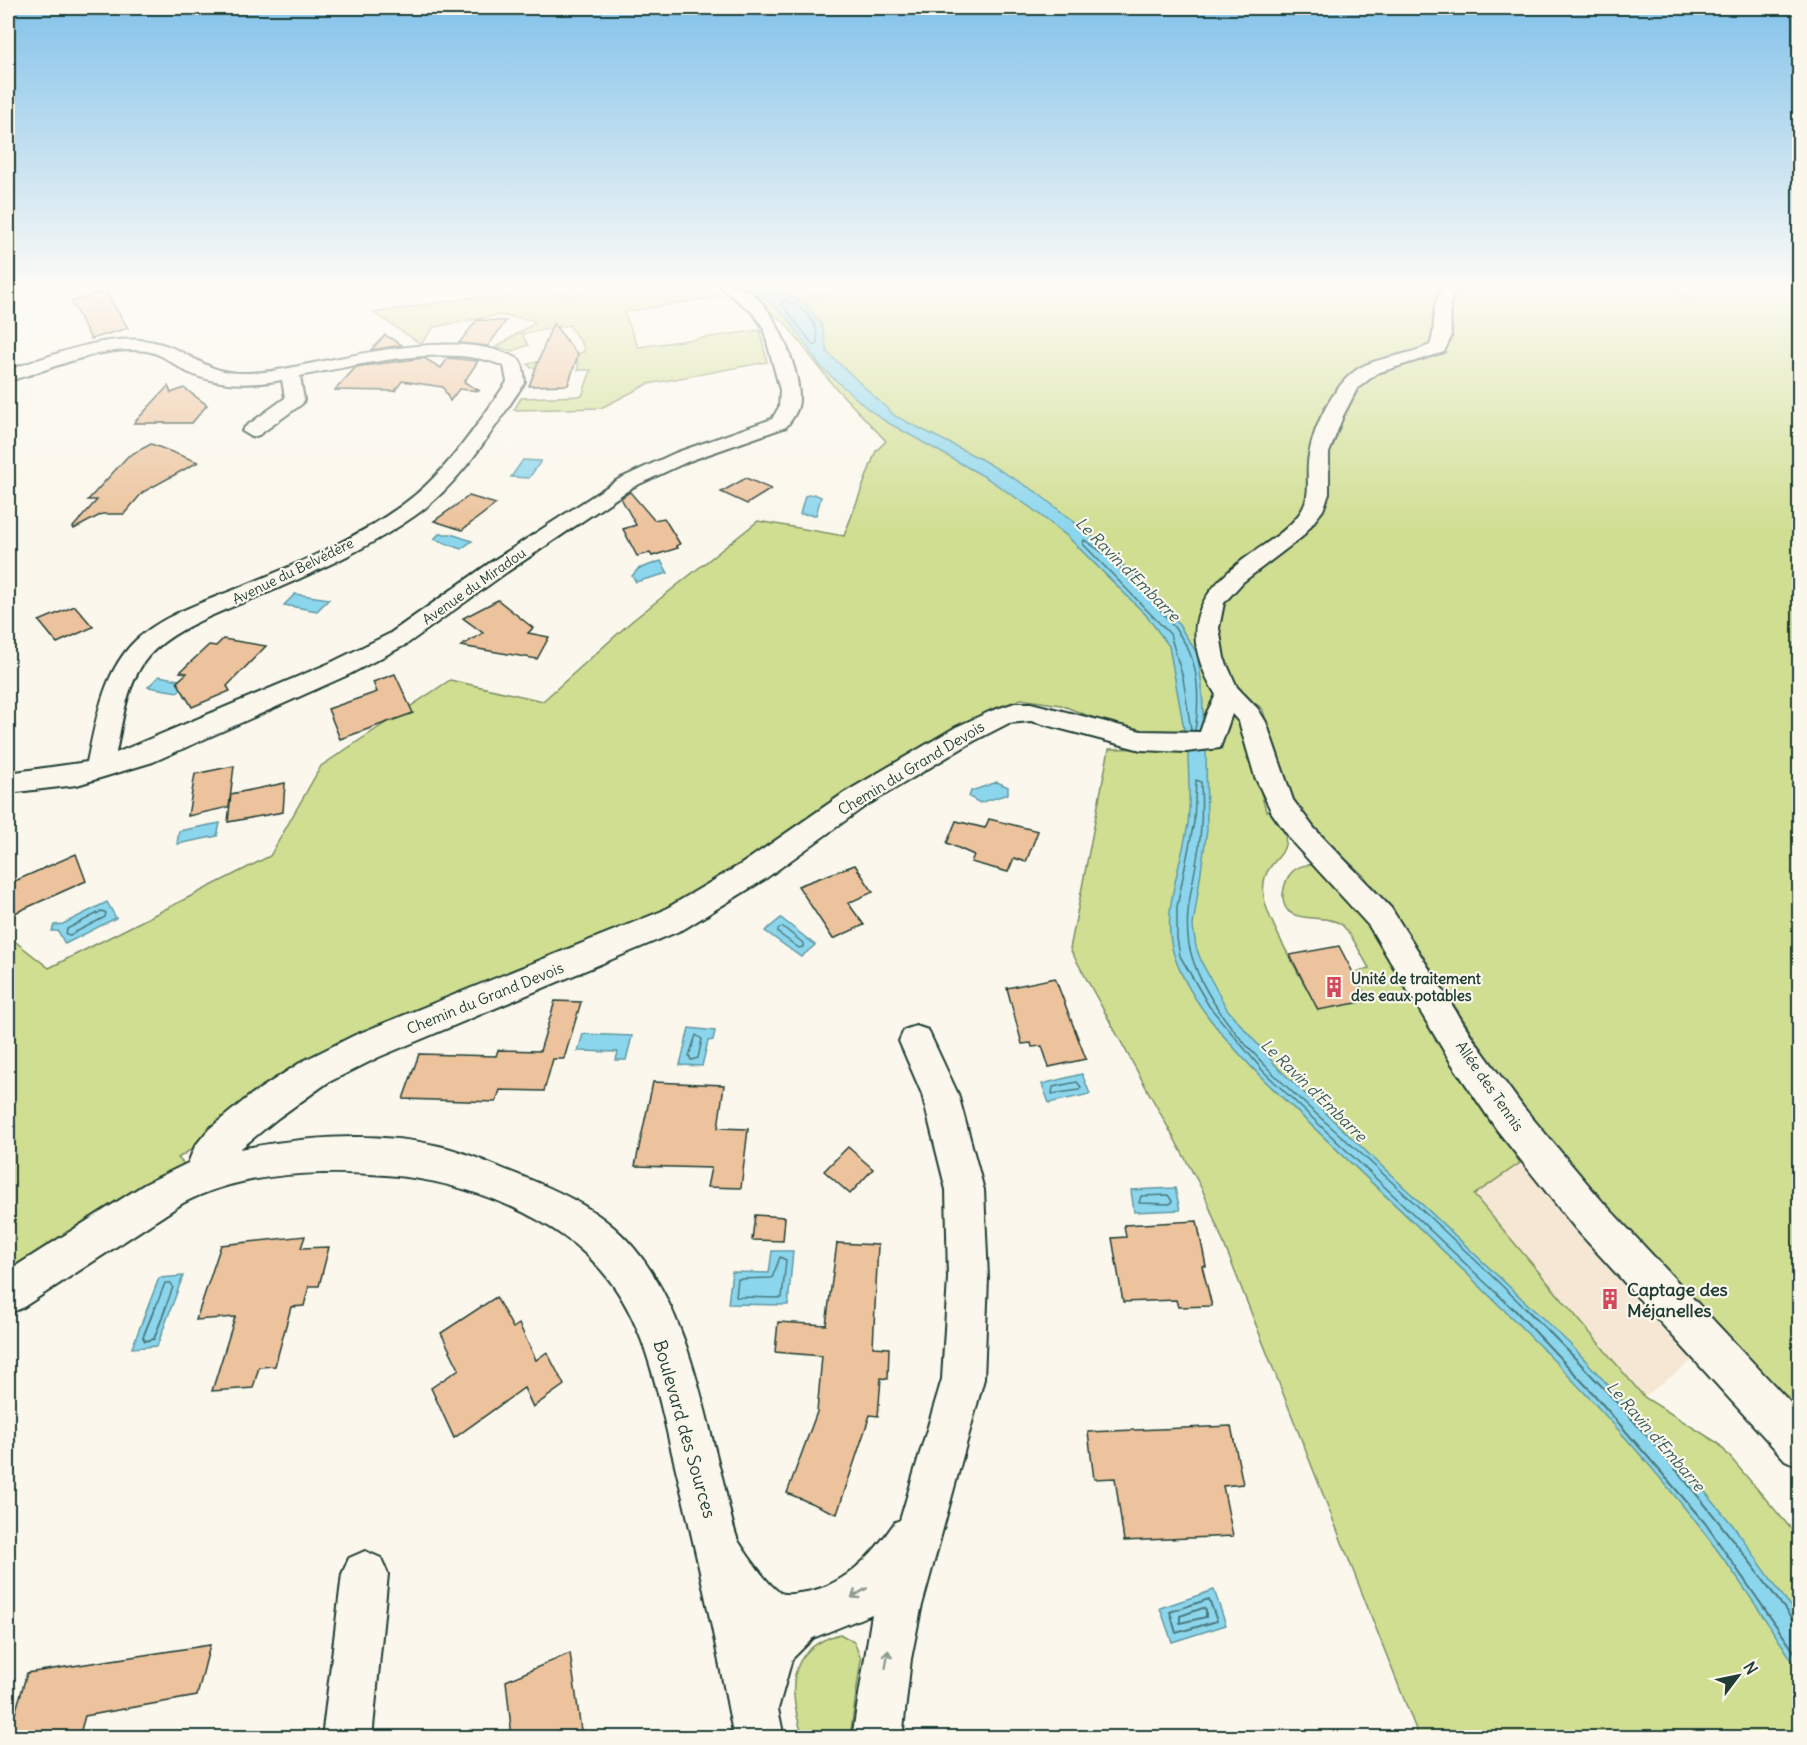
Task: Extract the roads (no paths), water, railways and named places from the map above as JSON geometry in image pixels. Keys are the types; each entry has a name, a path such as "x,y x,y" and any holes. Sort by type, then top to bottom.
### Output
{"street":[{"name":"Avenue du Belvédère","path":"8,376 39,367"},
{"name":"Avenue du Belvédère","path":"192,367 224,378 250,379 327,367"},
{"name":"Avenue du Belvédère","path":"99,770 116,698 126,671 143,648 198,616 341,550 413,507 443,481 505,397 518,375 515,367"},
{"name":"Avenue du Miradou","path":"8,783 58,778 99,770 143,755 370,653 421,624 499,567 626,483 682,457 779,423 786,416 790,406 789,385 784,367"},
{"path":"1230,697 1212,661 1207,619 1215,600 1228,583 1294,534 1308,518 1317,502 1320,489 1319,454 1352,384 1369,371 1381,367"},
{"path":"252,431 295,400 290,374"},
{"name":"Chemin du Grand Devois","path":"203,1175 208,1158 222,1141 265,1106 315,1072 377,1041 673,920 754,871 854,800 984,724 1015,712 1031,712 1127,740 1194,743 1210,741 1216,731 1220,708 1230,697"},
{"name":"Allée des Tennis","path":"1230,697 1249,715 1277,795 1288,815 1313,845 1369,901 1422,979 1473,1068 1529,1141 1613,1241 1800,1445"},
{"path":"877,1730 897,1609 963,1379 968,1231 965,1190 940,1094 916,1041"},
{"name":"Boulevard des Sources","path":"8,1294 166,1192 203,1175 266,1161 396,1158 436,1162 527,1196 562,1212 595,1234 617,1257 636,1284 655,1323 675,1381 717,1547 754,1729"},
{"path":"717,1547 747,1592 768,1613 783,1619 801,1617 828,1609 865,1591 891,1565 924,1517"},
{"path":"347,1737 365,1574"},
{"path":"754,1729 767,1654 778,1636 801,1617"}],"water":[{"path":"821,367 843,367 895,416 979,458 1035,491 1102,544 1175,619 1197,653 1202,685 1204,736 1185,734 1169,646 1146,615 1067,536 985,477 885,421"},
{"path":"523,460 541,461 529,478 511,477"},
{"path":"814,494 821,497 816,515 800,514 805,496"},
{"path":"439,534 451,534 472,541 461,549 434,539"},
{"path":"661,561 668,573 636,582 632,576 638,569"},
{"path":"295,594 329,599 317,611 284,605"},
{"path":"159,676 189,682 178,692 148,687"},
{"path":"1188,750 1206,750 1207,830 1193,926 1196,947 1227,1009 1279,1069 1572,1346 1685,1468 1735,1528 1799,1619 1799,1671 1712,1543 1649,1465 1597,1406 1487,1294 1260,1076 1223,1036 1200,1006 1175,958 1169,924 1173,890 1188,823"},
{"path":"997,782 1008,787 1008,794 980,803 969,797 971,791"},
{"path":"220,823 217,836 177,844 179,831"},
{"path":"107,902 116,918 65,944 58,931 52,931 54,925 63,924"},
{"path":"781,918 815,945 801,957 765,931"},
{"path":"689,1028 715,1031 713,1040 708,1041 702,1066 680,1065"},
{"path":"583,1034 632,1036 626,1060 616,1060 618,1052 578,1051"},
{"path":"1082,1074 1090,1094 1049,1103 1042,1084"},
{"path":"1175,1188 1180,1210 1134,1212 1131,1190"},
{"path":"772,1251 793,1251 788,1305 728,1304 732,1272 769,1273"},
{"path":"183,1276 157,1346 132,1348 159,1278"},
{"path":"1214,1590 1226,1625 1172,1642 1160,1608"}],"place":[{"name":"Unité de traitement des eaux potables","path":"1334,987"},
{"name":"Captage des Méjanelles","path":"1610,1299"}],"water label":[{"name":"Le Ravin d'Embarre","path":"1128,569"},
{"name":"Le Ravin d'Embarre","path":"1314,1090"},
{"name":"Le Ravin d'Embarre","path":"1656,1436"}]}
